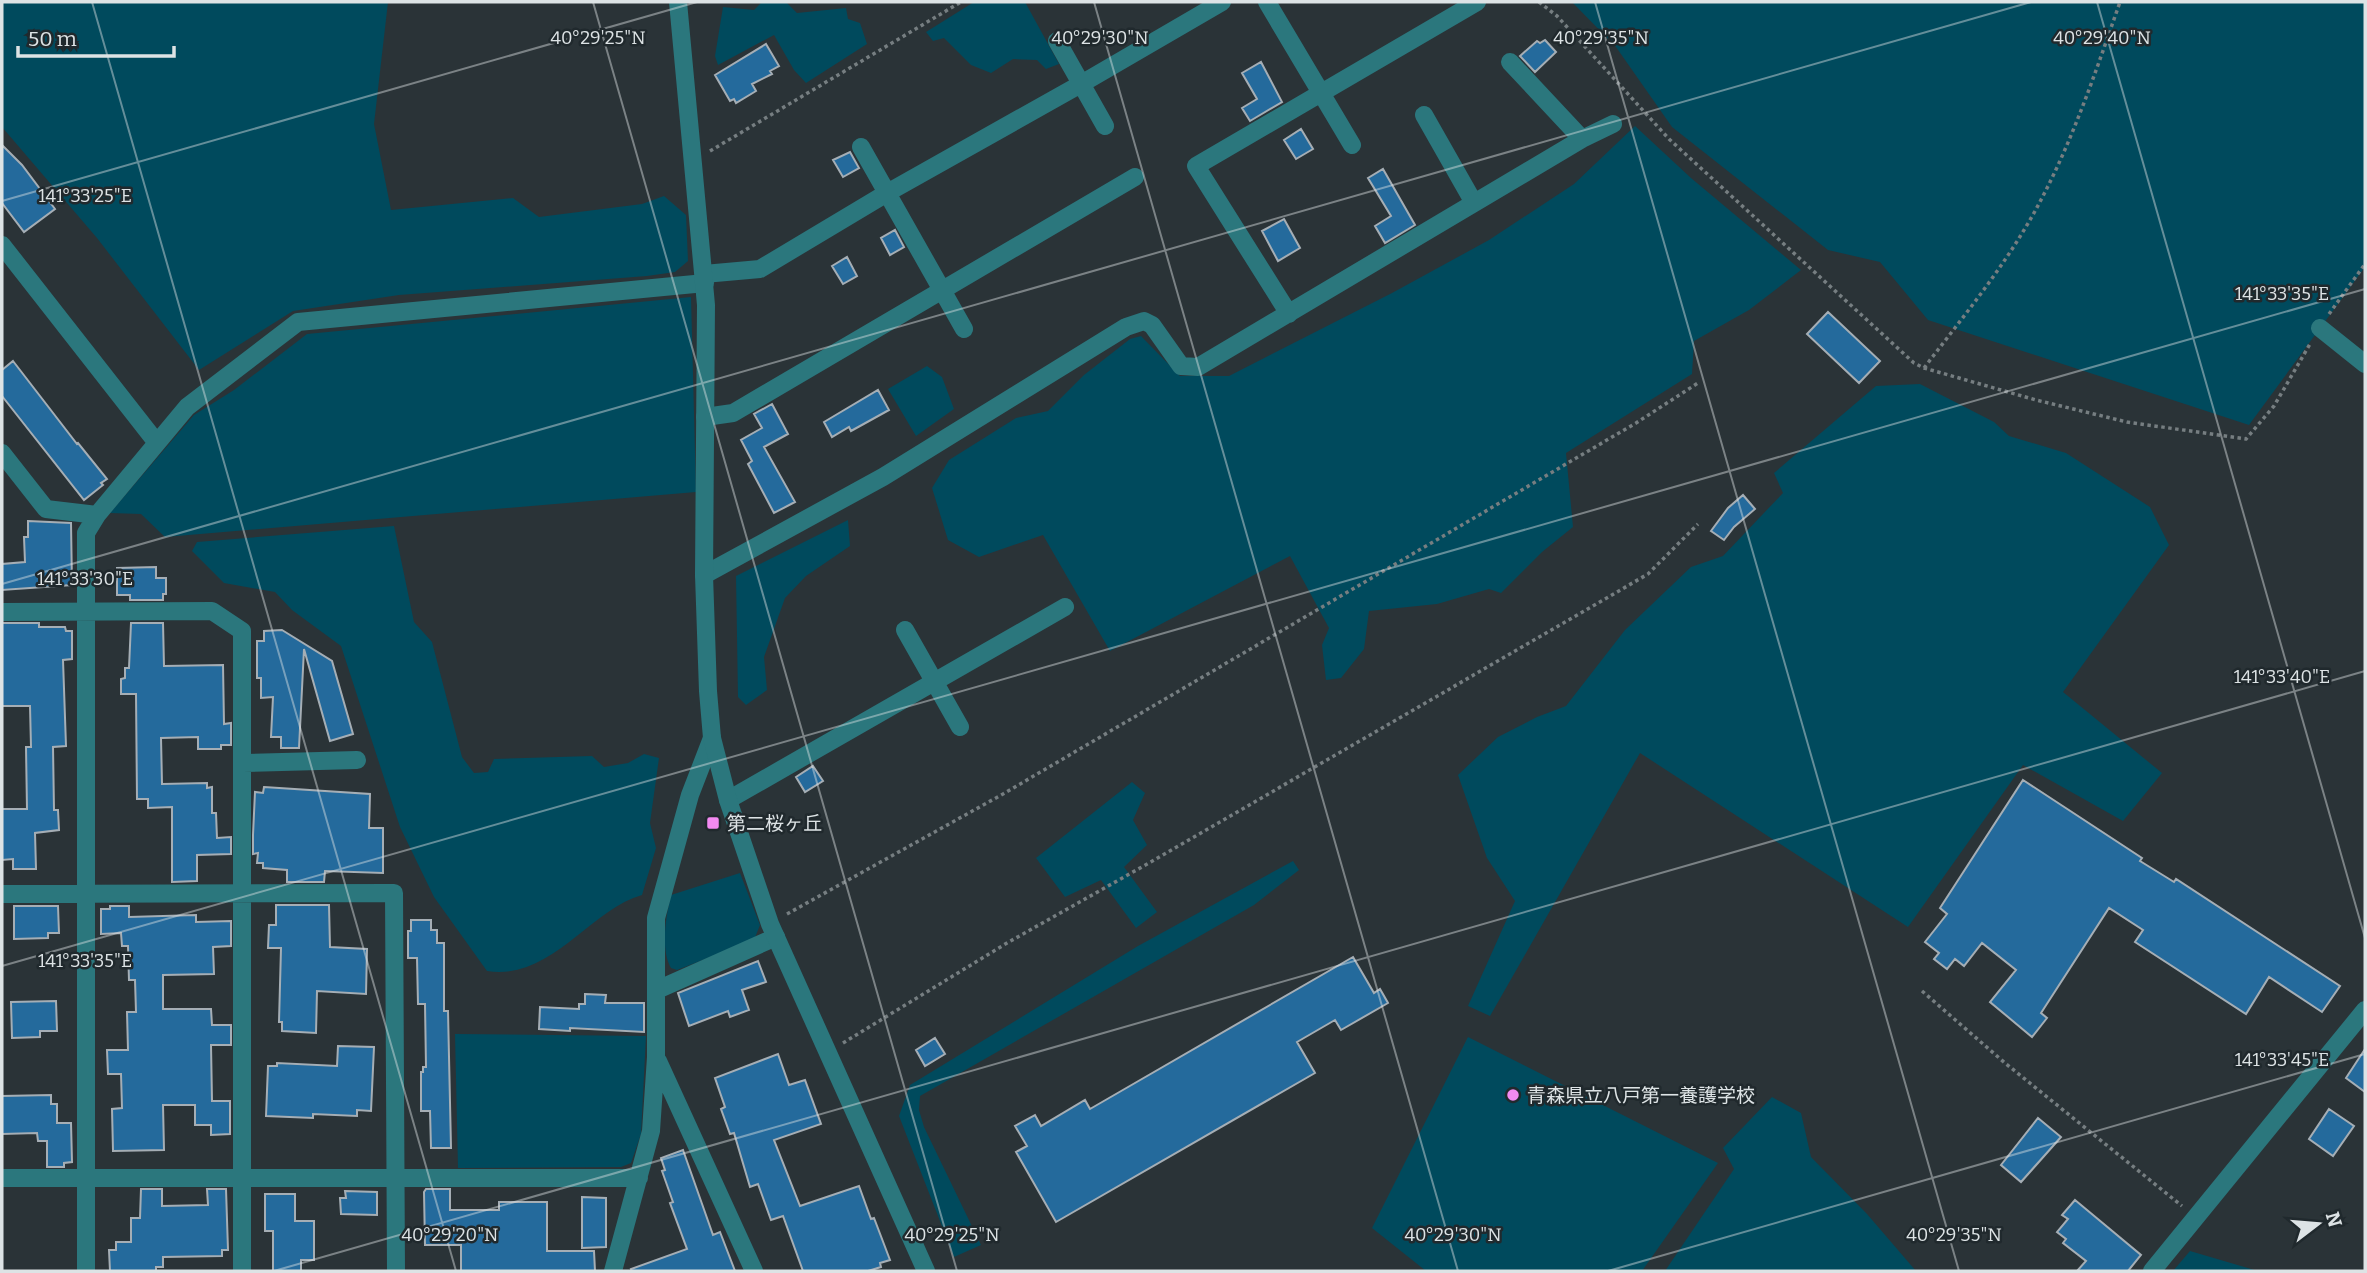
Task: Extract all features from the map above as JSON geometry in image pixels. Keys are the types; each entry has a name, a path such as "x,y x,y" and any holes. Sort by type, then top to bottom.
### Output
{"street":[{"path":"678,2 705,279 704,575 712,737 728,800 773,930 926,1271"},
{"path":"86,1271 86,533 97,515 187,407 298,323 705,279 760,269 887,193 1222,2"},
{"path":"1267,2 1352,145"},
{"path":"1289,314 1196,166 1477,2"},
{"path":"1057,41 1105,126"},
{"path":"1510,62 1582,139"},
{"path":"1424,115 1474,203"},
{"path":"704,575 883,477 1126,327 1144,321 1152,325 1181,366 1198,367 1582,139 1613,124"},
{"path":"861,147 964,329"},
{"path":"705,416 733,413 1135,177"},
{"path":"2,245 157,443"},
{"path":"2320,328 2365,364"},
{"path":"2,453 46,509 97,515"},
{"path":"728,800 1065,607"},
{"path":"2,612 212,611 242,631 242,1271"},
{"path":"905,630 960,727"},
{"path":"613,1271 652,1131 656,1057 656,918 690,794 712,737"},
{"path":"243,764 358,760"},
{"path":"2,894 394,893 396,1271"},
{"path":"657,990 773,930"},
{"path":"2152,1271 2362,1022"},
{"path":"656,1057 754,1271"},
{"path":"2,1178 639,1178"}],"path":[{"path":"693,161 961,2"},
{"path":"1539,2 1557,16 1669,139 1811,267 1887,340 1924,368 2036,401 2127,422 2246,439 2274,406 2320,328 2365,264"},
{"path":"1924,368 1989,285 2042,199 2079,121 2120,2"},
{"path":"773,930 1636,423 1698,383"},
{"path":"827,1053 1007,943 1648,573 1698,524"},
{"path":"1922,991 2005,1063 2196,1218"}],"shaded area":[{"path":"2,2 388,2 374,124 391,210 513,198 539,217 642,204 664,196 686,215 688,261 675,272 647,276 399,295 293,311 199,370 97,238 2,127"},
{"path":"762,2 786,2 797,13 846,8 848,19 860,23 867,44 806,83 794,70 774,35 718,65 715,56 723,7 754,10"},
{"path":"974,2 1025,2 1059,64 1046,69 1037,60 1013,59 991,73 971,65 944,38 933,41 926,32"},
{"path":"1572,2 2365,2 2365,267 2249,425 1928,320 1880,262 1828,250 1672,127 1616,47"},
{"path":"1635,126 1691,178 1801,270 1749,310 1694,341 1692,374 1566,453 1573,527 1542,552 1501,593 1489,589 1437,604 1369,611 1364,649 1341,678 1326,680 1322,645 1329,628 1290,556 1110,651 1043,535 979,557 948,540 932,488 949,460 1016,418 1048,411 1084,375 1130,339 1141,336 1180,376 1229,376 1489,240 1574,184"},
{"path":"691,297 696,492 165,537 141,514 110,513 194,415 234,390 307,334"},
{"path":"927,366 942,377 954,409 916,436 888,389"},
{"path":"1920,384 1994,422 2009,436 2066,453 2150,507 2169,545 2063,692 2162,773 2123,821 2023,765 1908,927 1640,753 1490,1016 1468,1006 1515,901 1487,858 1458,775 1498,737 1566,706 1625,630 1691,567 1723,556 1783,493 1774,473 1876,386"},
{"path":"848,520 850,546 806,576 785,598 764,657 767,690 746,705 738,697 736,576"},
{"path":"394,526 414,622 432,642 462,757 474,773 488,772 494,759 592,756 604,767 628,763 644,754 659,758 650,823 656,848 642,895 623,903 550,955 531,965 510,971 487,971 434,897 400,827 341,646 292,610 275,592 224,583 192,551 197,542"},
{"path":"1132,782 1145,793 1133,820 1147,845 1124,867 1157,912 1136,928 1101,880 1065,897 1036,858"},
{"path":"1293,861 1299,870 1254,905 920,1096 919,1110 924,1127 981,1245 954,1257 899,1116 910,1085 1138,946"},
{"path":"740,873 760,925 754,940 677,970 671,968 665,942 671,895"},
{"path":"455,1034 646,1036 641,1134 631,1163 621,1167 458,1168"},
{"name":"青森県立八戸第一養護学校","path":"1468,1037 1718,1163 1642,1271 1426,1271 1372,1228"},
{"path":"1772,1097 1801,1113 1811,1157 1867,1214 1916,1271 1665,1271 1734,1169 1723,1148"},
{"path":"2190,1251 2258,1271 2173,1271"}],"building":[{"path":"1545,40 1556,52 1535,72 1520,56 1537,41 1540,43"},
{"path":"766,44 779,66 770,71 772,74 752,84 756,91 736,103 734,99 730,101 715,75"},
{"path":"1261,62 1282,102 1250,121 1242,108 1257,99 1242,73"},
{"path":"1301,129 1313,149 1296,159 1284,140"},
{"path":"2,145 22,165 55,209 24,232 2,203"},
{"path":"850,152 859,168 843,177 833,160"},
{"path":"1383,169 1415,225 1385,243 1375,226 1391,216 1368,178"},
{"path":"1284,219 1300,248 1278,261 1262,231"},
{"path":"895,230 904,247 890,255 881,238"},
{"path":"847,257 857,276 843,284 832,266"},
{"path":"1828,312 1880,361 1859,383 1807,334"},
{"path":"13,361 107,479 84,500 2,396 2,370"},
{"path":"878,390 889,410 851,431 849,427 832,437 824,422"},
{"path":"772,404 788,434 764,447 795,502 774,513 748,464 752,461 741,440 762,428 754,414"},
{"path":"1743,495 1755,509 1734,527 1724,540 1711,531 1728,508"},
{"path":"28,521 71,523 72,585 2,590 2,564 25,562 24,537 28,537"},
{"path":"156,567 156,578 166,578 166,594 163,594 163,600 130,600 130,595 117,595 117,568"},
{"path":"2,623 39,623 39,627 65,627 66,631 72,631 72,659 63,660 66,746 53,747 54,810 58,810 59,830 35,833 36,869 13,869 13,859 2,860 2,809 27,809 26,747 31,747 30,706 2,706"},
{"path":"131,623 163,623 164,666 223,665 224,724 231,723 231,745 221,745 221,749 198,749 198,737 161,738 162,784 207,783 207,788 212,787 212,813 216,813 217,838 231,837 231,854 197,855 197,881 172,882 172,807 148,808 148,799 137,799 136,694 121,694 121,679 125,678 125,668 129,668"},
{"path":"282,630 332,661 353,734 330,741 304,649 299,748 281,748 281,737 271,737 273,697 261,698 261,678 257,678 257,641 264,641 264,631"},
{"path":"813,766 823,781 805,792 796,777"},
{"path":"2023,780 2142,858 2140,861 2174,882 2176,879 2340,986 2322,1012 2269,977 2246,1014 2135,942 2143,930 2109,908 2041,1013 2047,1018 2032,1037 1990,1002 2016,970 1982,943 1964,966 1955,959 1947,969 1934,959 1939,953 1925,942 1947,914 1940,908"},
{"path":"264,787 370,794 369,828 383,828 383,873 325,871 324,882 287,882 287,870 263,868 263,863 257,863 258,853 253,854 253,835 255,792 263,793"},
{"path":"276,905 329,905 330,947 367,949 366,994 317,991 316,1033 282,1031 282,1022 279,1022 281,948 268,948 269,925 276,925"},
{"path":"14,906 58,906 59,933 48,933 48,938 14,939"},
{"path":"110,906 129,906 129,917 196,915 196,922 231,921 231,946 213,947 214,974 163,975 163,1009 211,1009 212,1025 231,1025 231,1045 211,1045 212,1101 230,1101 230,1134 211,1135 211,1125 195,1125 195,1105 163,1105 164,1150 113,1151 112,1109 122,1108 121,1074 108,1074 107,1050 128,1050 127,1012 136,1012 135,980 129,980 128,946 122,946 121,933 101,934 101,909 110,909"},
{"path":"411,920 431,920 431,930 437,930 437,943 444,943 444,1011 448,1011 451,1148 431,1148 430,1111 421,1111 421,1072 423,1067 426,1067 425,1004 418,1004 417,958 408,958 408,931 411,931"},
{"path":"1353,957 1374,993 1380,989 1388,1003 1341,1030 1335,1020 1297,1042 1315,1073 1056,1222 1016,1152 1027,1146 1015,1126 1035,1115 1041,1126 1085,1100 1090,1109"},
{"path":"758,961 766,982 742,990 749,1010 730,1017 728,1011 689,1026 678,993"},
{"path":"585,994 606,995 605,1003 644,1003 644,1032 539,1029 540,1007 579,1009 579,1004 585,1004"},
{"path":"56,1001 57,1031 40,1031 40,1037 12,1038 11,1002"},
{"path":"935,1038 945,1054 925,1066 916,1050"},
{"path":"338,1046 374,1047 371,1111 357,1110 357,1116 266,1116 268,1066 277,1066 277,1063 337,1066"},
{"path":"2365,1049 2365,1092 2346,1078"},
{"path":"778,1054 789,1085 805,1080 821,1124 774,1140 800,1206 859,1186 890,1260 880,1263 881,1267 868,1271 803,1271 783,1216 771,1220 758,1184 750,1187 734,1133 730,1134 721,1109 725,1107 715,1078"},
{"path":"51,1095 51,1104 57,1104 57,1123 71,1123 72,1162 64,1163 64,1167 47,1167 47,1141 38,1141 37,1133 2,1134 2,1096"},
{"path":"2329,1109 2354,1126 2333,1156 2309,1139"},
{"path":"2038,1118 2061,1137 2021,1182 2001,1165"},
{"path":"683,1150 713,1235 720,1232 735,1271 631,1269 687,1249 670,1203 673,1202 662,1171 665,1170 661,1158"},
{"path":"141,1189 162,1189 162,1206 208,1205 207,1189 226,1189 228,1250 222,1250 222,1256 163,1257 163,1267 156,1267 156,1271 110,1271 109,1250 116,1250 116,1242 131,1242 131,1218 140,1218"},
{"path":"426,1189 450,1189 450,1210 499,1210 499,1202 547,1202 547,1251 594,1251 595,1271 461,1271 461,1245 425,1245"},
{"path":"345,1191 377,1192 377,1215 341,1214 340,1198 346,1198"},
{"path":"265,1194 295,1194 295,1221 314,1221 314,1260 301,1260 301,1271 273,1271 273,1231 265,1231"},
{"path":"582,1197 606,1198 606,1247 582,1248"},
{"path":"2075,1200 2141,1255 2128,1271 2077,1271 2086,1261 2063,1243 2066,1239 2057,1232 2068,1219 2062,1215"}],"place":[{"name":"第二桜ヶ丘","path":"713,823"},
{"name":"青森県立八戸第一養護学校","path":"1513,1095"}]}
